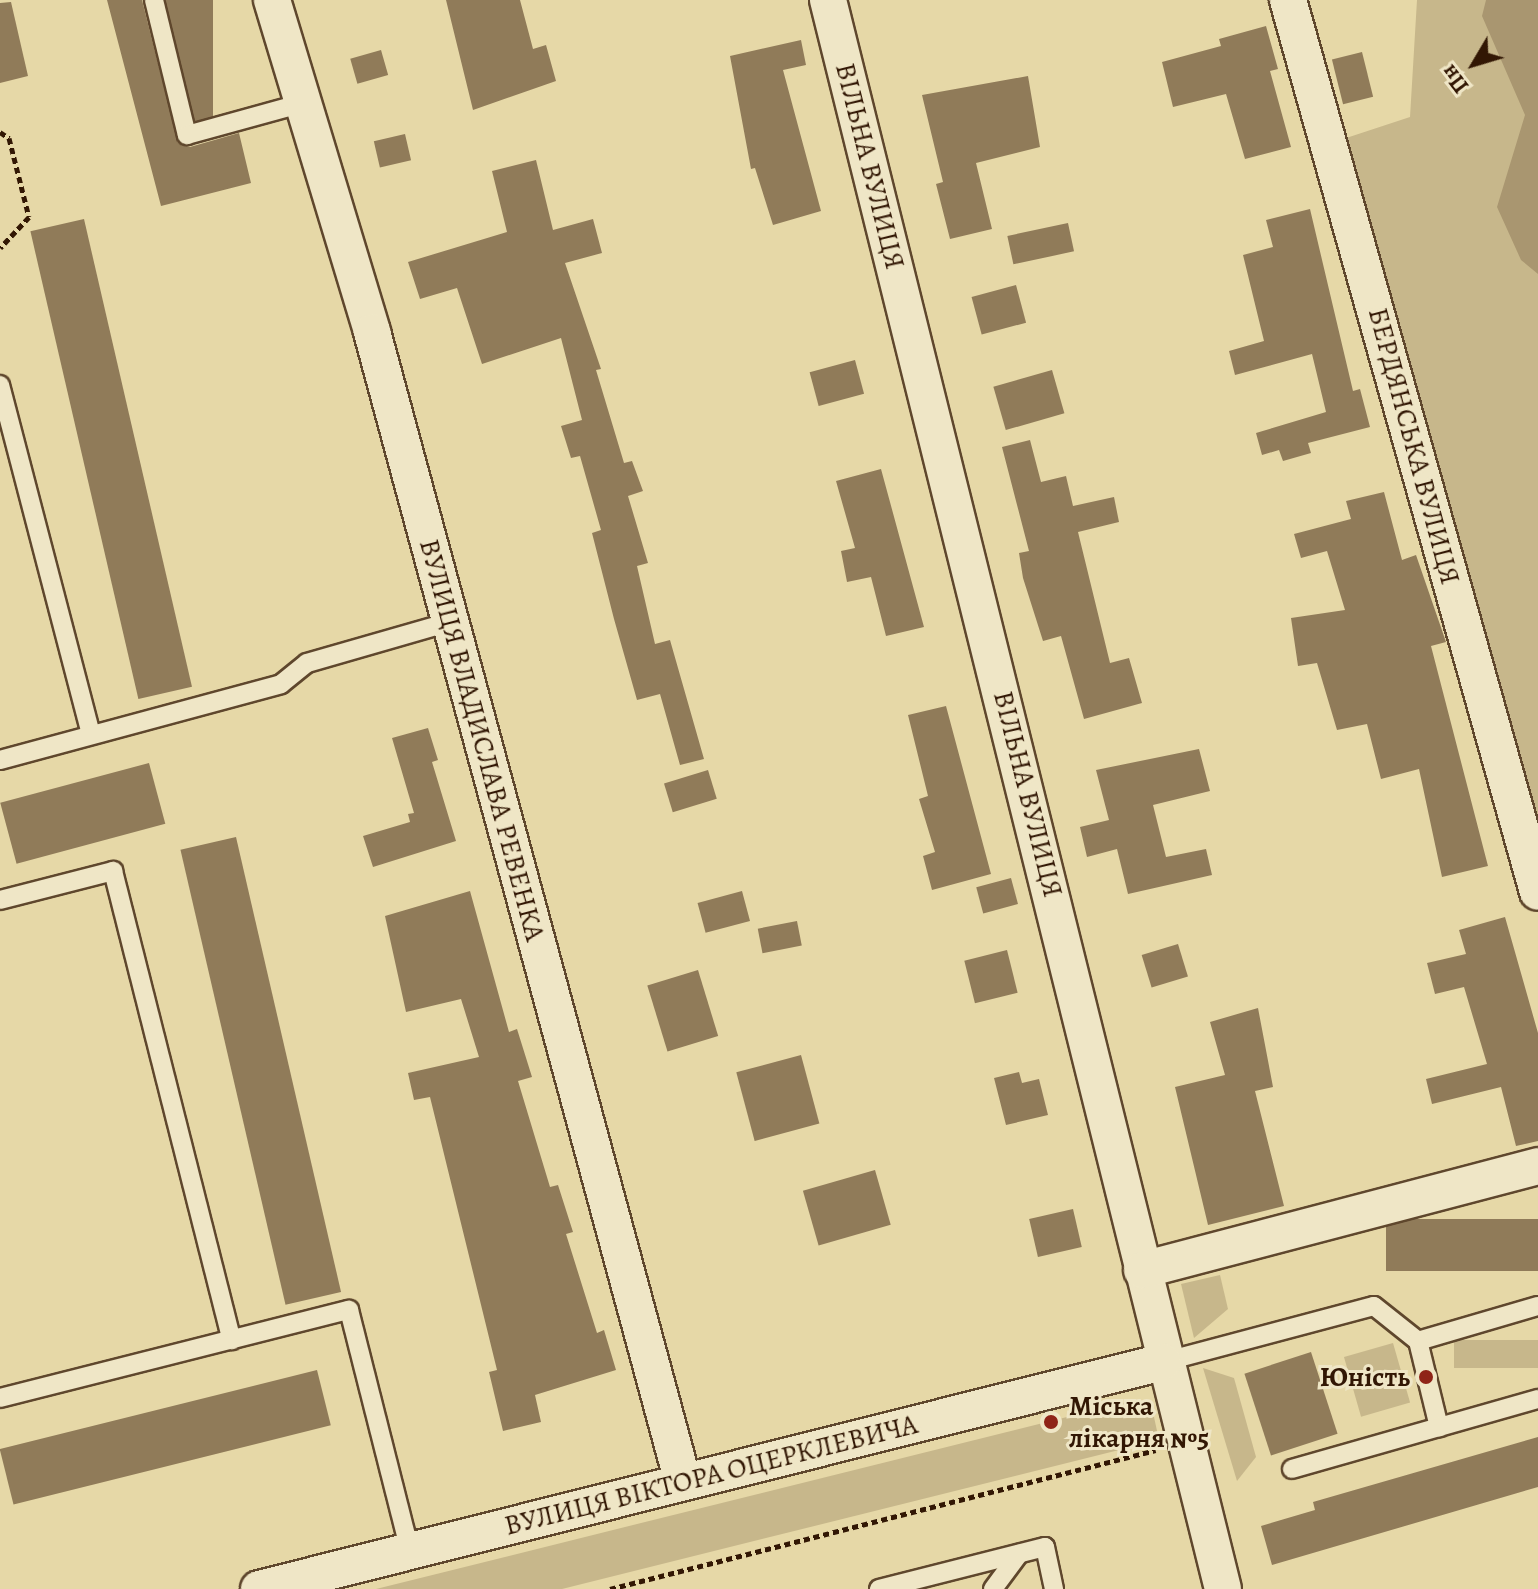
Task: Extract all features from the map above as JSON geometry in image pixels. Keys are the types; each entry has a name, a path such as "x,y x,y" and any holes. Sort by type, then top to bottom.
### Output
{"street":[{"name":"ВУЛИЦЯ ВЛАДИСЛАВА РЕВЕНКА","path":"272,0 450,622 683,1482"},
{"name":"ВІЛЬНА ВУЛИЦЯ","path":"828,0 1023,772 1163,1362 1223,1589"},
{"name":"БЕРДЯНСЬКА ВУЛИЦЯ","path":"1288,0 1538,892"},
{"path":"1142,1270 1538,1166"},
{"name":"ВУЛИЦЯ ВІКТОРА ОЦЕРКЛЕВИЧА","path":"259,1589 1163,1362"}],"lane":[{"path":"154,0 187,135 303,103"},
{"path":"0,385 91,734"},
{"path":"0,760 281,684 307,663 450,622"},
{"path":"0,900 113,871 232,1340"},
{"path":"1163,1362 1374,1306 1418,1341 1439,1427"},
{"path":"1418,1341 1538,1306"},
{"path":"0,1398 349,1310 410,1551"},
{"path":"1292,1469 1538,1399"},
{"path":"879,1589 1045,1547 1054,1589"},
{"path":"993,1589 1019,1554"}],"path":[{"path":"0,132 9,138 29,217 0,248"},
{"path":"610,1589 1158,1449 1161,1465"}],"shaded area":[{"path":"1417,0 1538,0 1538,892 1331,143 1410,117"},
{"path":"1486,0 1538,0 1538,274 1521,260 1497,207 1525,115 1482,16"},
{"path":"1220,1275 1228,1309 1194,1338 1181,1284"},
{"path":"1454,1340 1538,1340 1538,1368 1454,1368"},
{"path":"1393,1343 1410,1403 1361,1417 1344,1357"},
{"path":"1203,1368 1234,1378 1256,1457 1237,1481"},
{"path":"1131,1401 1154,1417 1159,1440 562,1589 376,1589"}],"building":[{"path":"107,0 142,0 178,143 190,147 239,133 251,183 161,206"},
{"path":"166,0 213,0 213,124 166,124"},
{"path":"446,0 520,0 533,49 546,45 556,81 473,110"},
{"path":"11,2 28,76 0,83 0,3"},
{"path":"1266,26 1278,69 1270,71 1291,147 1245,159 1226,94 1173,107 1162,62 1221,46 1219,39"},
{"path":"801,40 806,65 783,70 821,211 773,225 755,168 751,169 730,56"},
{"path":"381,50 388,75 357,84 350,59"},
{"path":"1362,52 1373,97 1343,104 1332,59"},
{"path":"1028,76 1040,147 976,163 992,229 950,239 936,184 943,182 922,95"},
{"path":"405,134 411,160 380,168 374,141"},
{"path":"536,160 553,230 593,219 602,253 565,263 601,369 596,370 624,463 632,461 643,491 628,496 648,563 637,566 655,644 670,640 704,759 680,765 660,694 637,700 592,533 601,530 580,456 571,458 561,426 582,420 561,338 482,364 457,288 420,299 408,262 507,232 492,171"},
{"path":"1310,209 1353,391 1360,389 1370,427 1308,443 1311,453 1283,461 1279,450 1262,455 1256,433 1326,412 1312,354 1235,375 1229,351 1264,341 1243,255 1273,247 1266,220"},
{"path":"84,219 192,687 138,699 30,231"},
{"path":"1068,223 1074,251 1013,264 1007,236"},
{"path":"1016,285 1026,323 982,335 972,297"},
{"path":"855,360 864,394 819,406 810,372"},
{"path":"1052,370 1064,413 1006,430 993,387"},
{"path":"1030,440 1041,482 1066,476 1073,506 1114,497 1119,522 1078,532 1110,663 1129,658 1142,703 1084,719 1061,636 1043,641 1023,578 1019,553 1029,551 1002,447"},
{"path":"881,469 924,627 886,636 871,577 847,582 841,551 855,548 836,481"},
{"path":"1384,492 1402,560 1416,555 1446,642 1431,646 1488,866 1442,877 1419,769 1381,779 1367,724 1337,730 1317,663 1298,666 1291,618 1345,610 1327,551 1301,558 1294,534 1351,519 1346,501"},
{"path":"946,706 991,874 932,890 923,856 935,852 919,799 928,796 908,715"},
{"path":"428,728 438,760 432,762 456,841 373,867 363,836 410,822 408,814 414,813 392,738"},
{"path":"1199,749 1210,791 1153,805 1166,857 1206,849 1212,875 1128,894 1117,849 1087,857 1080,827 1109,820 1096,770"},
{"path":"149,763 165,824 17,864 0,803"},
{"path":"708,770 717,799 673,812 664,783"},
{"path":"236,837 341,1292 286,1305 180,850"},
{"path":"1011,878 1018,904 983,913 976,887"},
{"path":"470,891 509,1032 517,1029 532,1077 518,1081 550,1187 558,1185 573,1232 566,1234 597,1333 604,1330 616,1370 535,1395 541,1422 503,1431 489,1372 497,1370 430,1097 414,1100 408,1073 479,1057 461,999 406,1012 385,916"},
{"path":"742,891 750,921 706,933 698,903"},
{"path":"1505,917 1538,1033 1538,1141 1516,1146 1501,1087 1432,1104 1426,1079 1487,1064 1464,987 1435,994 1427,963 1466,954 1459,930"},
{"path":"797,921 802,946 763,953 758,929"},
{"path":"1178,944 1188,977 1152,988 1142,955"},
{"path":"1007,950 1018,993 975,1003 964,961"},
{"path":"698,970 718,1036 667,1051 647,985"},
{"path":"1258,1008 1273,1087 1255,1091 1284,1206 1208,1225 1175,1087 1225,1075 1210,1022"},
{"path":"801,1055 819,1124 755,1141 736,1072"},
{"path":"1019,1072 1022,1083 1039,1079 1048,1115 1006,1125 994,1078"},
{"path":"875,1170 891,1225 819,1245 803,1191"},
{"path":"1073,1209 1082,1247 1038,1257 1029,1219"},
{"path":"1386,1219 1538,1219 1538,1271 1386,1271"},
{"path":"1311,1352 1338,1434 1271,1455 1244,1374"},
{"path":"317,1370 331,1425 14,1504 0,1449"},
{"path":"1538,1437 1538,1487 1272,1565 1261,1526 1315,1510 1313,1502"}],"place":[{"name":"Юність","path":"1426,1377"},
{"name":"Міська лікарня №5","path":"1051,1422"}]}
